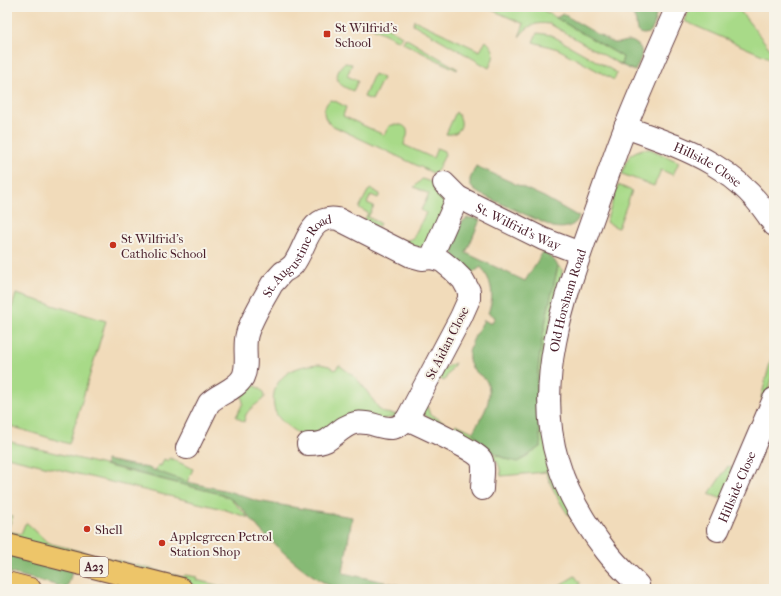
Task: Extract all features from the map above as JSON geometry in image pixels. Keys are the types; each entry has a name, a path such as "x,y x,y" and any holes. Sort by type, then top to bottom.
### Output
{"main road":[{"name":"A23","path":"7,545 182,589"},
{"path":"7,583 30,589"}],"street":[{"name":"Old Horsham Road","path":"638,585 606,551 582,516 568,488 558,462 552,436 549,406 551,373 556,339 565,299 580,254 625,127 677,7"},
{"name":"Hillside Close","path":"625,127 658,139 710,162 733,176 750,193 774,225"},
{"name":"St. Wilfrid's Way","path":"431,258 451,190 543,239 580,254"},
{"name":"St. Augustine Road","path":"187,448 209,403 214,398 237,384 242,377 245,368 247,335 272,284 282,273 293,265 310,232 316,224 330,218 338,219 412,256 422,259 431,258"},
{"name":"St Aidan Close","path":"407,419 469,299 469,290 463,280 442,261 431,258"},
{"name":"Hillside Close","path":"718,530 774,399"},
{"path":"308,444 324,442 355,423 393,428 398,427 407,419 468,450 480,458 483,465 482,489"}],"green space":[{"path":"485,7 538,7 623,57 621,65 550,24 532,25 519,37 524,24"},
{"path":"630,7 645,7 656,14 652,30 650,32 643,34 638,31 636,20"},
{"path":"690,7 737,7 774,54 774,60 684,21"},
{"path":"563,14 611,42 616,43 630,41 638,45 641,55 635,71 621,65 623,57 556,18"},
{"path":"375,20 402,36 399,41 371,27"},
{"path":"414,20 480,51 486,41 492,47 494,53 489,68 413,24"},
{"path":"537,33 551,35 617,73 614,80 558,49 533,42"},
{"path":"405,38 458,69 457,70 403,43"},
{"path":"345,63 352,64 347,76 358,81 353,91 340,84 337,78 340,68"},
{"path":"374,74 383,78 372,100 364,97"},
{"path":"330,100 346,107 343,116 384,135 389,126 402,125 407,129 407,136 404,145 433,158 437,148 444,151 445,155 437,171 433,173 331,125 326,119 324,112 327,103"},
{"path":"456,112 461,120 460,128 455,133 446,134"},
{"path":"643,149 650,149 679,162 673,175 661,170 654,186 622,174 629,157 634,152"},
{"path":"476,166 544,197 579,217 577,221 568,227 553,227 480,194 470,185 470,179"},
{"path":"422,179 432,183 443,191 445,202 444,209 432,240 421,251 401,242 414,238 426,213 421,210 429,194 414,187"},
{"path":"618,185 632,191 618,228 606,222"},
{"path":"371,189 380,194 378,198 371,195 367,203 374,206 368,217 380,223 378,227 364,221 368,213 359,208 368,191"},
{"path":"467,218 480,220 466,253 525,281 543,252 554,260 558,266 545,325 538,370 537,400 541,446 517,462 503,458 492,452 473,432 486,408 489,390 486,381 471,365 469,352 484,320 491,324 495,317 488,313 492,295 490,283 485,272 481,267 471,274 453,254 451,247 462,222"},
{"path":"558,266 562,269 562,274 548,333 572,520 557,497 546,472 501,476 498,464 491,455 423,414 421,408 440,370 455,363 444,381 439,378 426,403 430,415 454,428 456,424 473,432 484,446 495,455 510,460 524,458 541,446 537,408 538,370 545,325"},
{"path":"16,294 106,321 69,444 7,425 7,324"},
{"path":"771,359 774,360 773,370 766,399 761,398"},
{"path":"320,364 329,366 335,370 339,365 355,377 380,410 385,413 402,415 331,432 302,436 287,425 277,415 274,409 274,393 277,385 286,374 298,368"},
{"path":"250,384 260,389 264,395 264,398 246,414 244,422 236,417 243,403 242,397 239,395"},
{"path":"7,441 217,493 229,498 249,518 223,509 7,457"},
{"path":"170,458 193,469 187,482 155,471 158,465 161,466 164,459 168,461"},
{"path":"106,460 148,468 187,482 228,491 257,501 352,517 343,573 416,589 337,589 318,579 292,560 263,533 240,506 229,498 217,493 106,465"},
{"path":"728,466 739,471 725,500 709,494"},
{"path":"7,515 13,516 7,531"},
{"path":"27,523 46,541 52,544 183,577 185,575 197,577 196,580 233,589 207,589 7,538 7,531 21,534 25,524"},
{"path":"7,554 73,569 67,588 7,572"},
{"path":"575,576 580,583 577,589 553,589"}],"place":[{"name":"St Wilfrid's School","path":"327,34"},
{"name":"St Wilfrid's Catholic School","path":"113,245"},
{"name":"Shell","path":"87,529"},
{"name":"Applegreen Petrol Station Shop","path":"162,543"}]}
